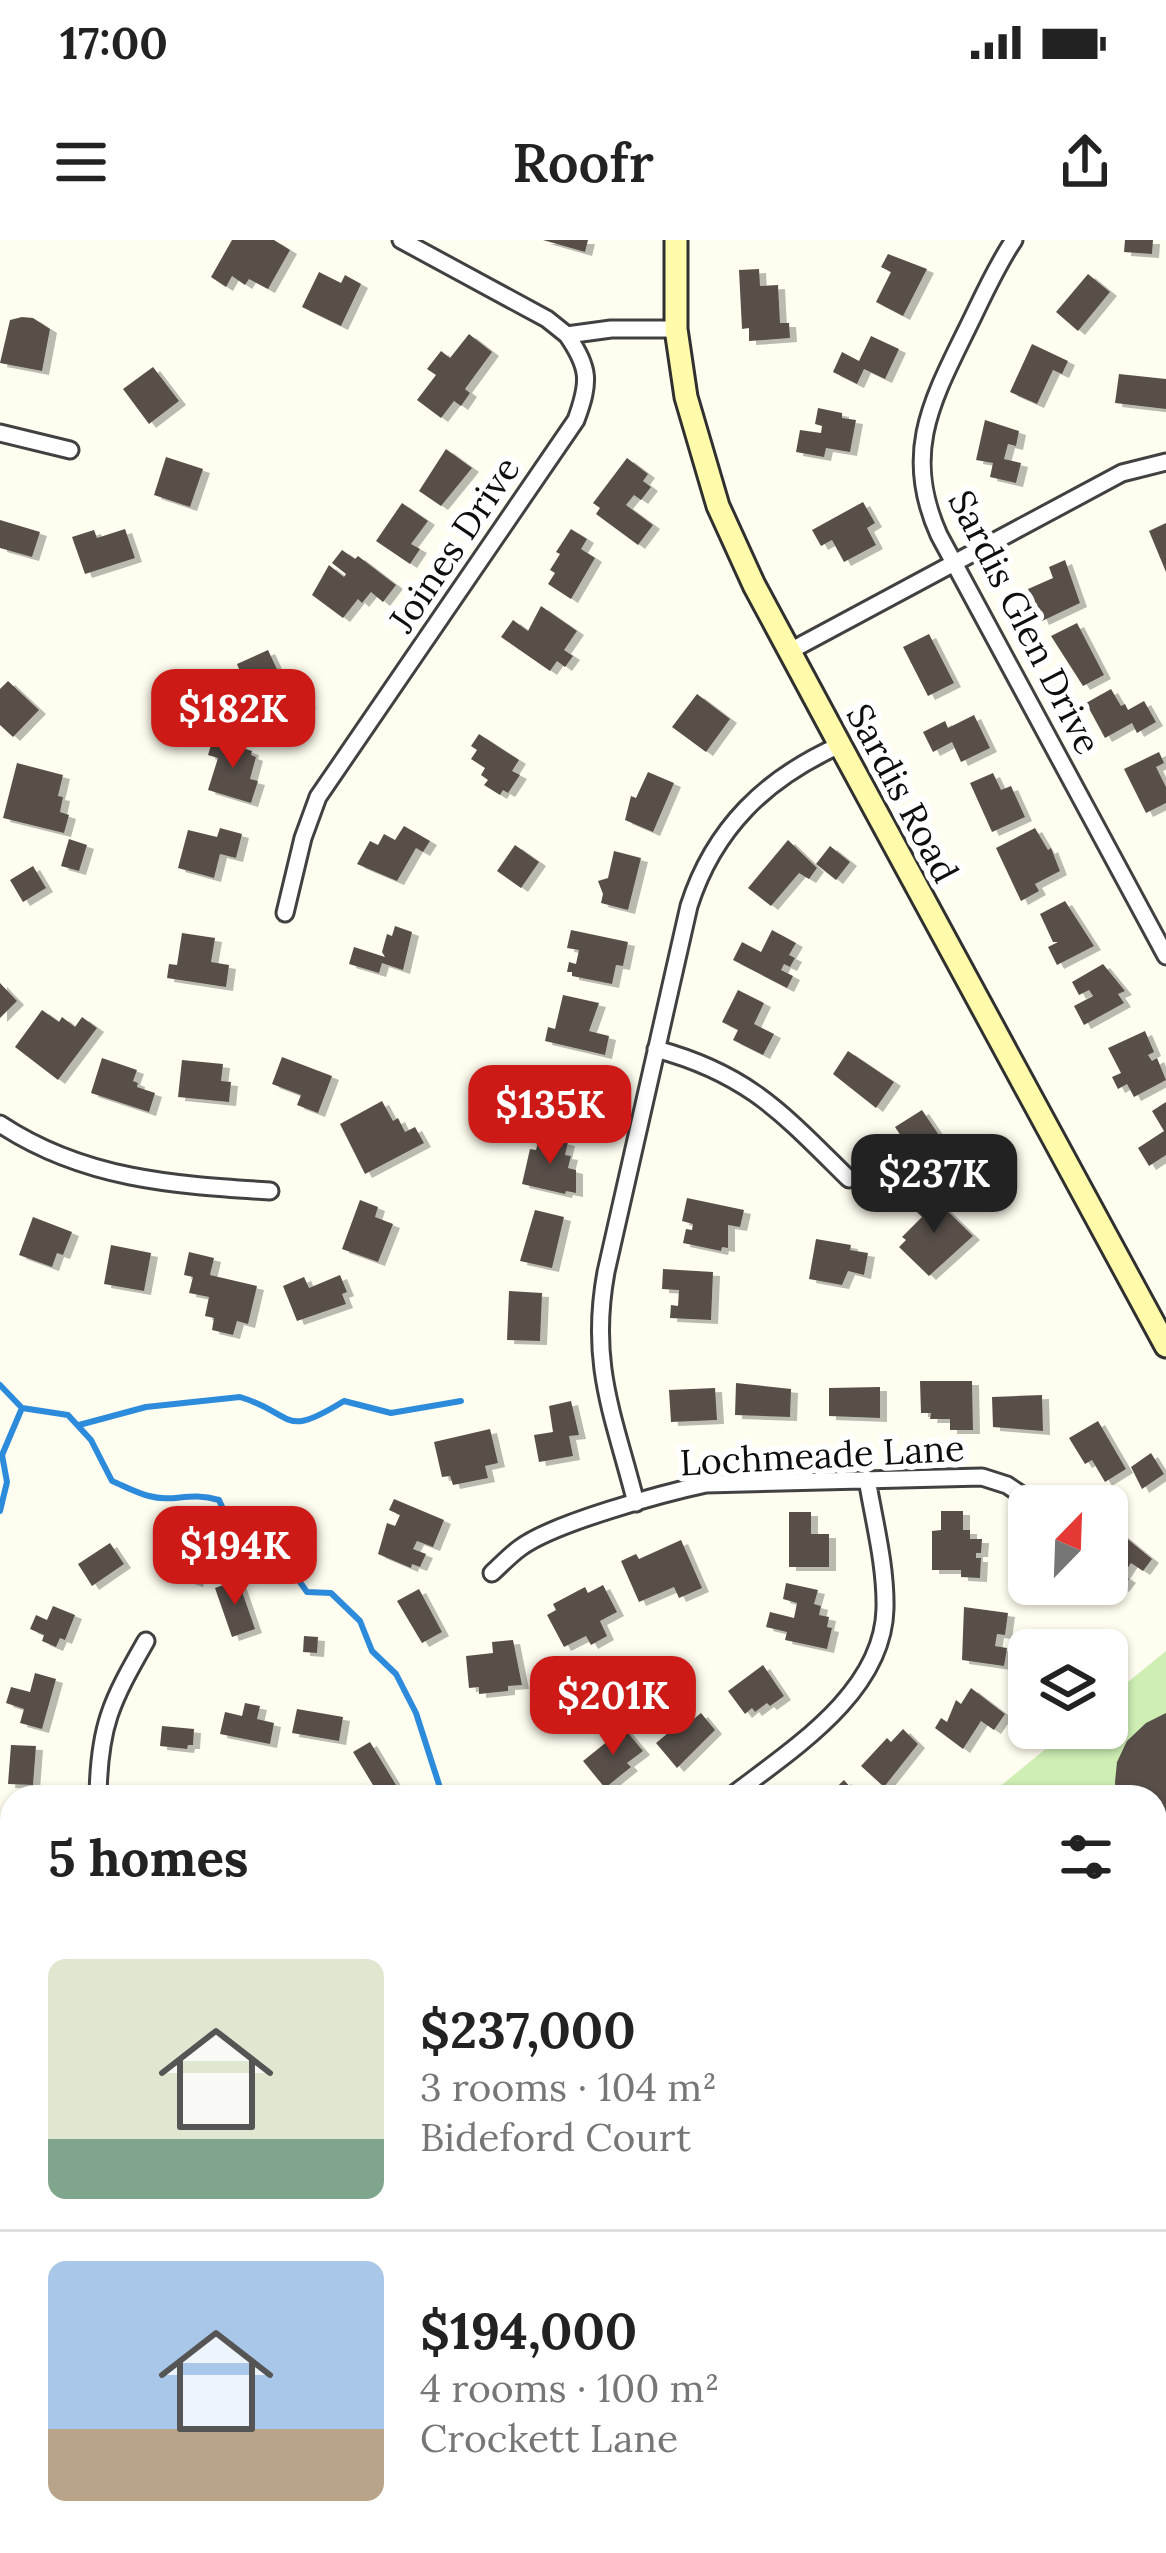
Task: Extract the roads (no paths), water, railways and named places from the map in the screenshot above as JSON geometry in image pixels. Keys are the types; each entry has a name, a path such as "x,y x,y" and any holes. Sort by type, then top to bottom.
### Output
{"main road":[{"name":"Sardis Road","path":"676,240 676,329 686,397 707,478 754,585 1166,1346"}],"street":[{"path":"401,240 547,319 567,335 676,329"},
{"name":"Sardis Glen Drive","path":"1014,240 934,395 923,436 925,495 954,562 1166,956"},
{"name":"Joines Drive","path":"285,913 318,797 576,420 584,400 585,360 567,335"},
{"path":"0,433 70,450"},
{"path":"790,651 1122,472 1166,462"},
{"path":"636,1503 609,1418 599,1319 689,906 707,859 734,818 797,766 840,745"},
{"path":"656,1049 743,1082 781,1111 849,1179"},
{"path":"0,1124 36,1147 97,1171 164,1184 270,1191"},
{"name":"Lochmeade Lane","path":"492,1573 522,1546 636,1503 706,1484 982,1477 1008,1486"},
{"path":"745,1785 845,1702 878,1648 886,1607 867,1479"},
{"path":"98,1785 100,1743 111,1702 146,1641"}],"waterway":[{"path":"0,1385 22,1408 68,1415 91,1440 112,1481 158,1498 219,1500 237,1531 257,1539 267,1552 285,1561 307,1592 331,1593 360,1621 372,1651 396,1674 416,1713 439,1785"},
{"path":"79,1425 146,1407 240,1397 298,1421 344,1401 391,1413 461,1401"},
{"path":"0,1511 7,1482 2,1455 22,1408"}]}
